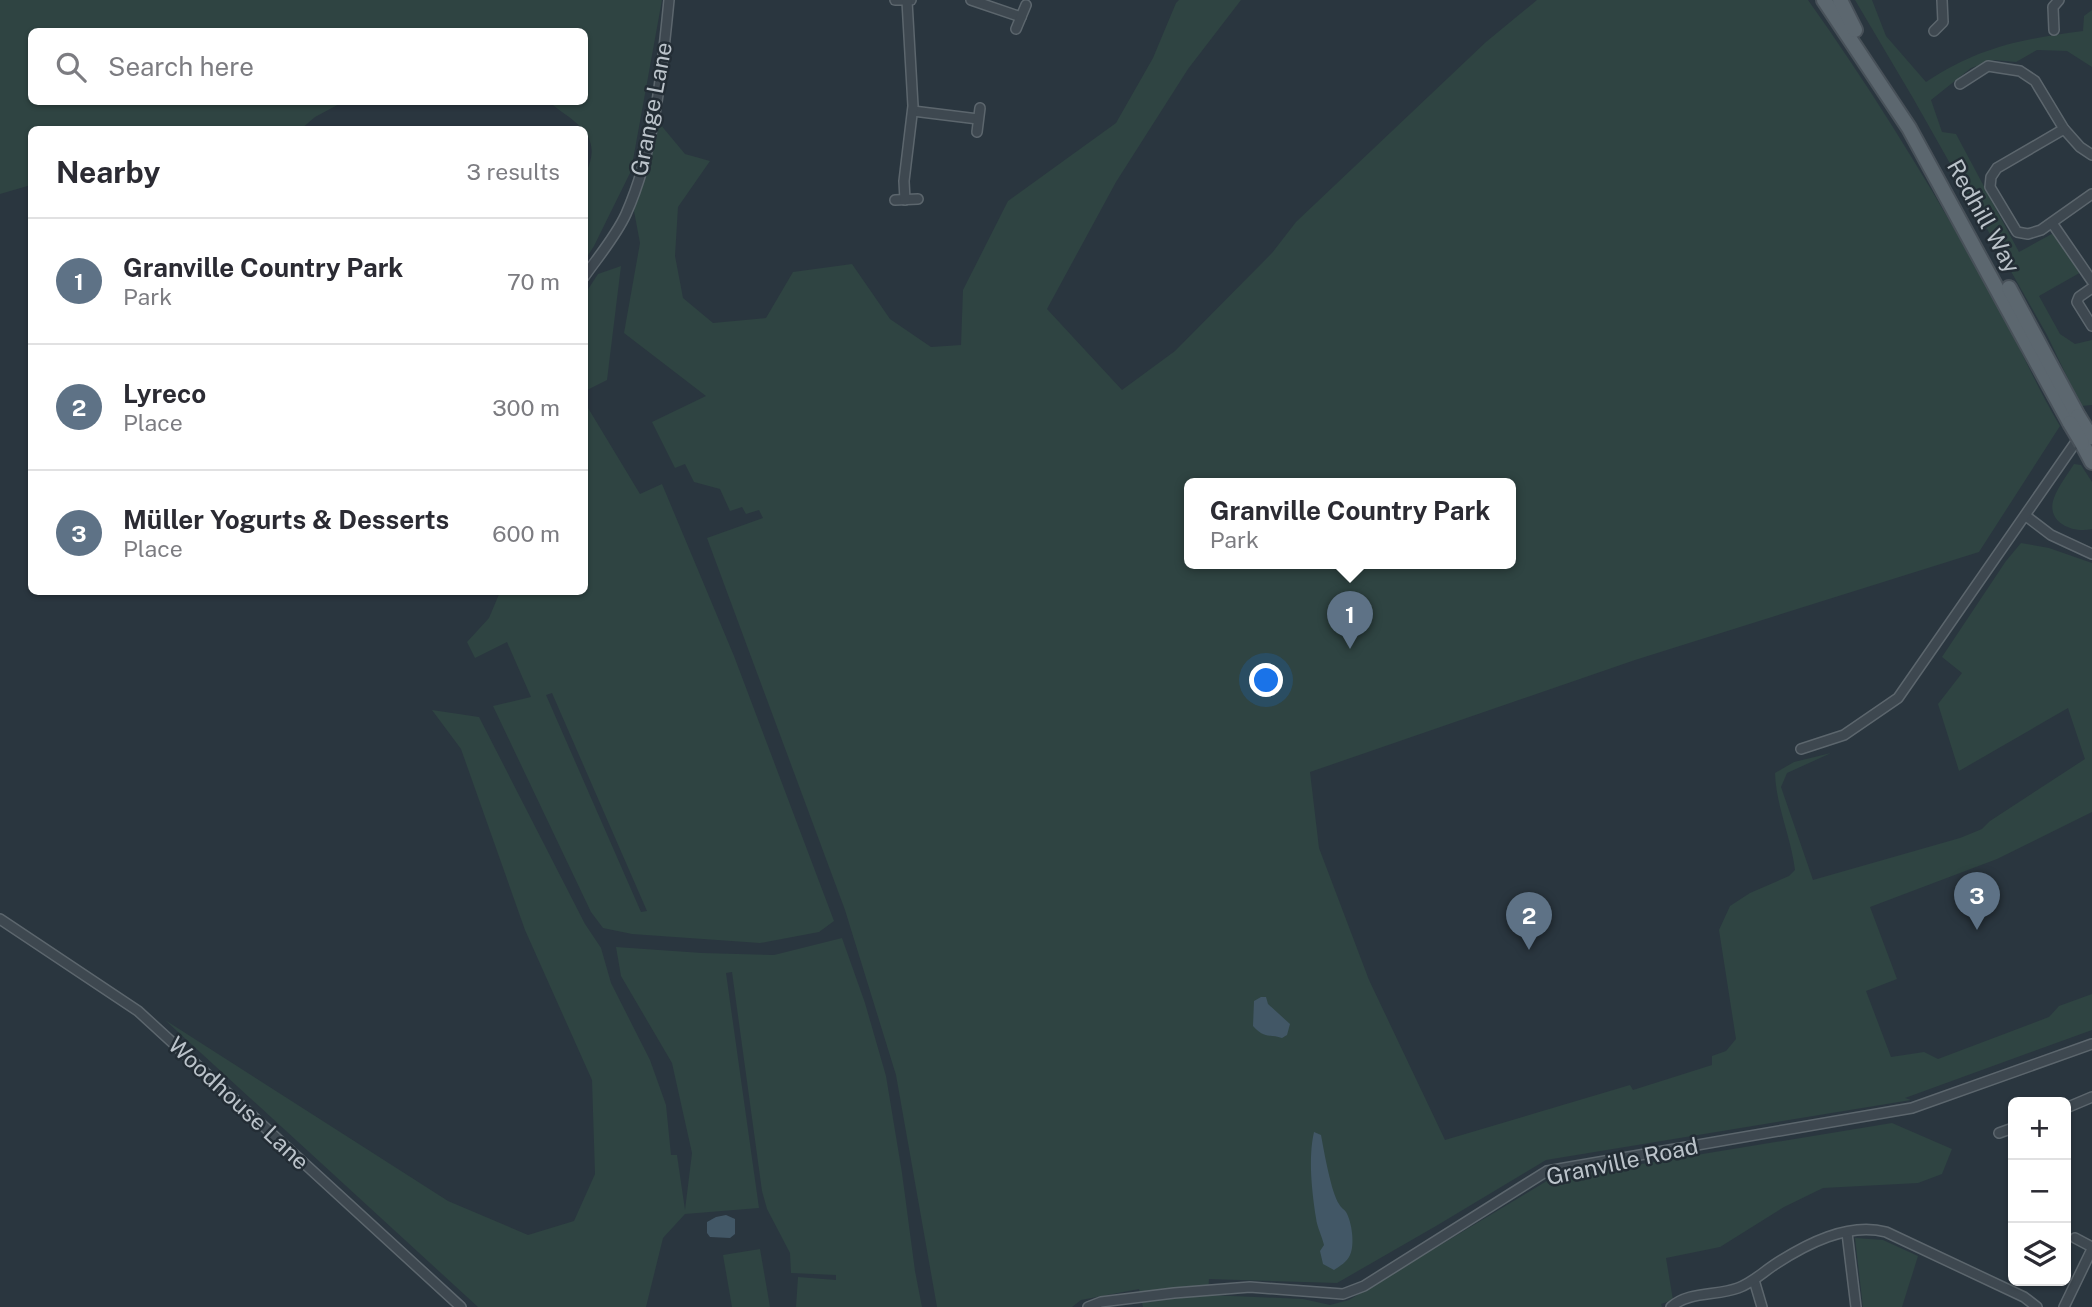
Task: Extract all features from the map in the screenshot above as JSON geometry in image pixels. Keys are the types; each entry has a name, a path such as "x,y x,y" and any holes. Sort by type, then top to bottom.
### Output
{"main road":[{"name":"Redhill Way","path":"1824,0 1909,128 2074,419 2089,437 2092,462"},
{"name":"Redhill Way","path":"1838,0 1936,158 2074,419"},
{"path":"1838,0 1854,43"}],"street":[{"name":"Grange Lane","path":"588,271 625,216 637,183 656,103 669,0"},
{"path":"895,0 910,1 913,111 904,181 905,200"},
{"path":"971,0 1021,17"},
{"path":"1934,31 1943,22 1942,0"},
{"path":"2054,30 2053,7 2059,0"},
{"path":"1016,29 1026,5"},
{"path":"1960,84 1989,66 2020,71 2035,81 2064,129 2091,152"},
{"path":"1971,76 1977,86"},
{"path":"976,132 980,108"},
{"path":"913,111 978,119"},
{"path":"2064,129 1997,168 1991,177 1990,187 2017,232 2028,234 2041,230 2092,194"},
{"path":"895,200 918,199"},
{"path":"2052,223 2092,281"},
{"path":"2092,288 2079,297 2077,302 2092,326"},
{"path":"1801,749 1843,734 1898,698 2081,435 2089,437"},
{"path":"2026,516 2051,534 2092,554"},
{"path":"2079,549 2092,546"},
{"name":"Woodhouse Lane","path":"0,919 138,1011 461,1307"},
{"name":"Granville Road","path":"1088,1307 1101,1302 1172,1293 1250,1287 1343,1294 1364,1286 1547,1171 1912,1108 2092,1044"},
{"path":"2071,1106 2092,1097"},
{"path":"1999,1133 2008,1130"},
{"path":"1671,1307 1685,1298 1735,1290 1815,1242 1875,1229 2024,1297 2037,1307"},
{"path":"1847,1233 1856,1307"},
{"path":"2064,1307 2092,1248 2075,1238"},
{"path":"1754,1280 1762,1307"}],"green space":[{"path":"0,0 662,0 631,171 588,255 588,167 592,149 588,126 580,126 553,105 588,105 588,28 28,28 28,105 337,105 304,126 28,126 28,186 0,194"},
{"path":"1179,0 1241,0 1188,69 1116,182 1047,309 1122,390 1175,351 1272,253 1296,222 1486,42 1537,0 1808,0 1883,111 1930,187 1996,303 2060,426 1979,552 1635,660 1310,772 1319,848 1369,980 1445,1140 1630,1085 1633,1090 1712,1065 1712,1056 1726,1051 1736,1039 1719,930 1730,906 1750,893 1789,876 1795,870 1775,773 1794,762 1831,753 1787,773 1781,787 1813,880 1960,838 1982,829 1990,821 2085,759 2068,708 1959,771 1938,704 1962,673 1942,657 2021,543 2049,548 2092,563 2092,812 1997,859 1870,907 1897,979 1866,991 1891,1057 1924,1052 1938,1059 2049,1017 2059,1006 2092,994 2092,1030 1905,1098 1911,1100 1546,1160 1337,1283 1209,1279 1208,1295 1303,1299 1330,1305 1349,1300 1550,1179 1892,1123 1952,1149 1942,1174 1918,1183 1823,1188 1784,1207 1720,1247 1666,1258 1673,1300 1661,1304 1662,1307 1143,1307 1139,1289 1081,1300 1072,1307 937,1307 896,1075 845,910 707,538 763,518 759,510 746,514 742,507 730,511 720,489 694,482 685,464 675,468 652,422 706,396 624,333 640,243 634,211 660,124 685,154 710,161 678,207 675,256 683,298 713,323 766,318 793,272 852,264 890,319 931,347 961,345 963,290 1008,201 1116,123 1153,58"},
{"path":"1855,0 1872,0 1886,36 1926,82 1964,60 2001,46 2083,31 2084,16 2092,10 2092,67 2067,51 2037,50 2016,62 1994,60 1971,68 1931,100 1942,132 1956,134 2019,252 2059,230 2083,271 2039,296 2060,334 2075,344 2092,340 2092,405 2081,406 2047,335"},
{"path":"621,266 607,380 588,390 588,289 598,274"},
{"path":"588,408 640,494 662,484 734,656 834,921 819,932 760,943 632,934 603,928 591,912 493,706 531,697 507,642 475,658 467,642 489,618 499,595 588,595","holes":["552,693 647,911 641,912 546,695"]},
{"path":"2074,464 2081,465 2092,482 2092,529 2069,528 2053,514 2054,498"},
{"path":"432,710 479,717 585,924 601,948 611,983 650,1060 666,1105 671,1155 677,1155 685,1210 692,1153 672,1063 621,976 616,947 774,955 842,938 865,1003 886,1076 922,1307 796,1307 798,1277 836,1280 836,1275 791,1273 790,1253 767,1209 762,1191 732,972 726,973 759,1208 685,1214 663,1238 646,1307 478,1307 165,1020 448,1201 528,1235 574,1221 595,1174 592,1080 525,930 461,749"},
{"path":"1855,1238 1883,1240 1918,1256 1902,1307 1863,1307"},
{"path":"760,1249 770,1307 732,1307 723,1255"}],"water":[{"path":"1266,997 1268,1004 1290,1024 1287,1035 1282,1038 1264,1035 1253,1026 1254,1001"},
{"path":"1314,1132 1321,1135 1333,1190 1348,1216 1352,1234 1350,1255 1334,1270 1323,1264 1320,1251 1324,1245 1317,1221 1311,1175"},
{"path":"726,1215 735,1219 735,1234 730,1238 710,1237 707,1233 707,1222"}],"place":[{"name":"Granville Country Park","path":"1350,649"},
{"name":"Müller Yogurts & Desserts","path":"1977,930"},
{"name":"Lyreco","path":"1529,950"}]}
